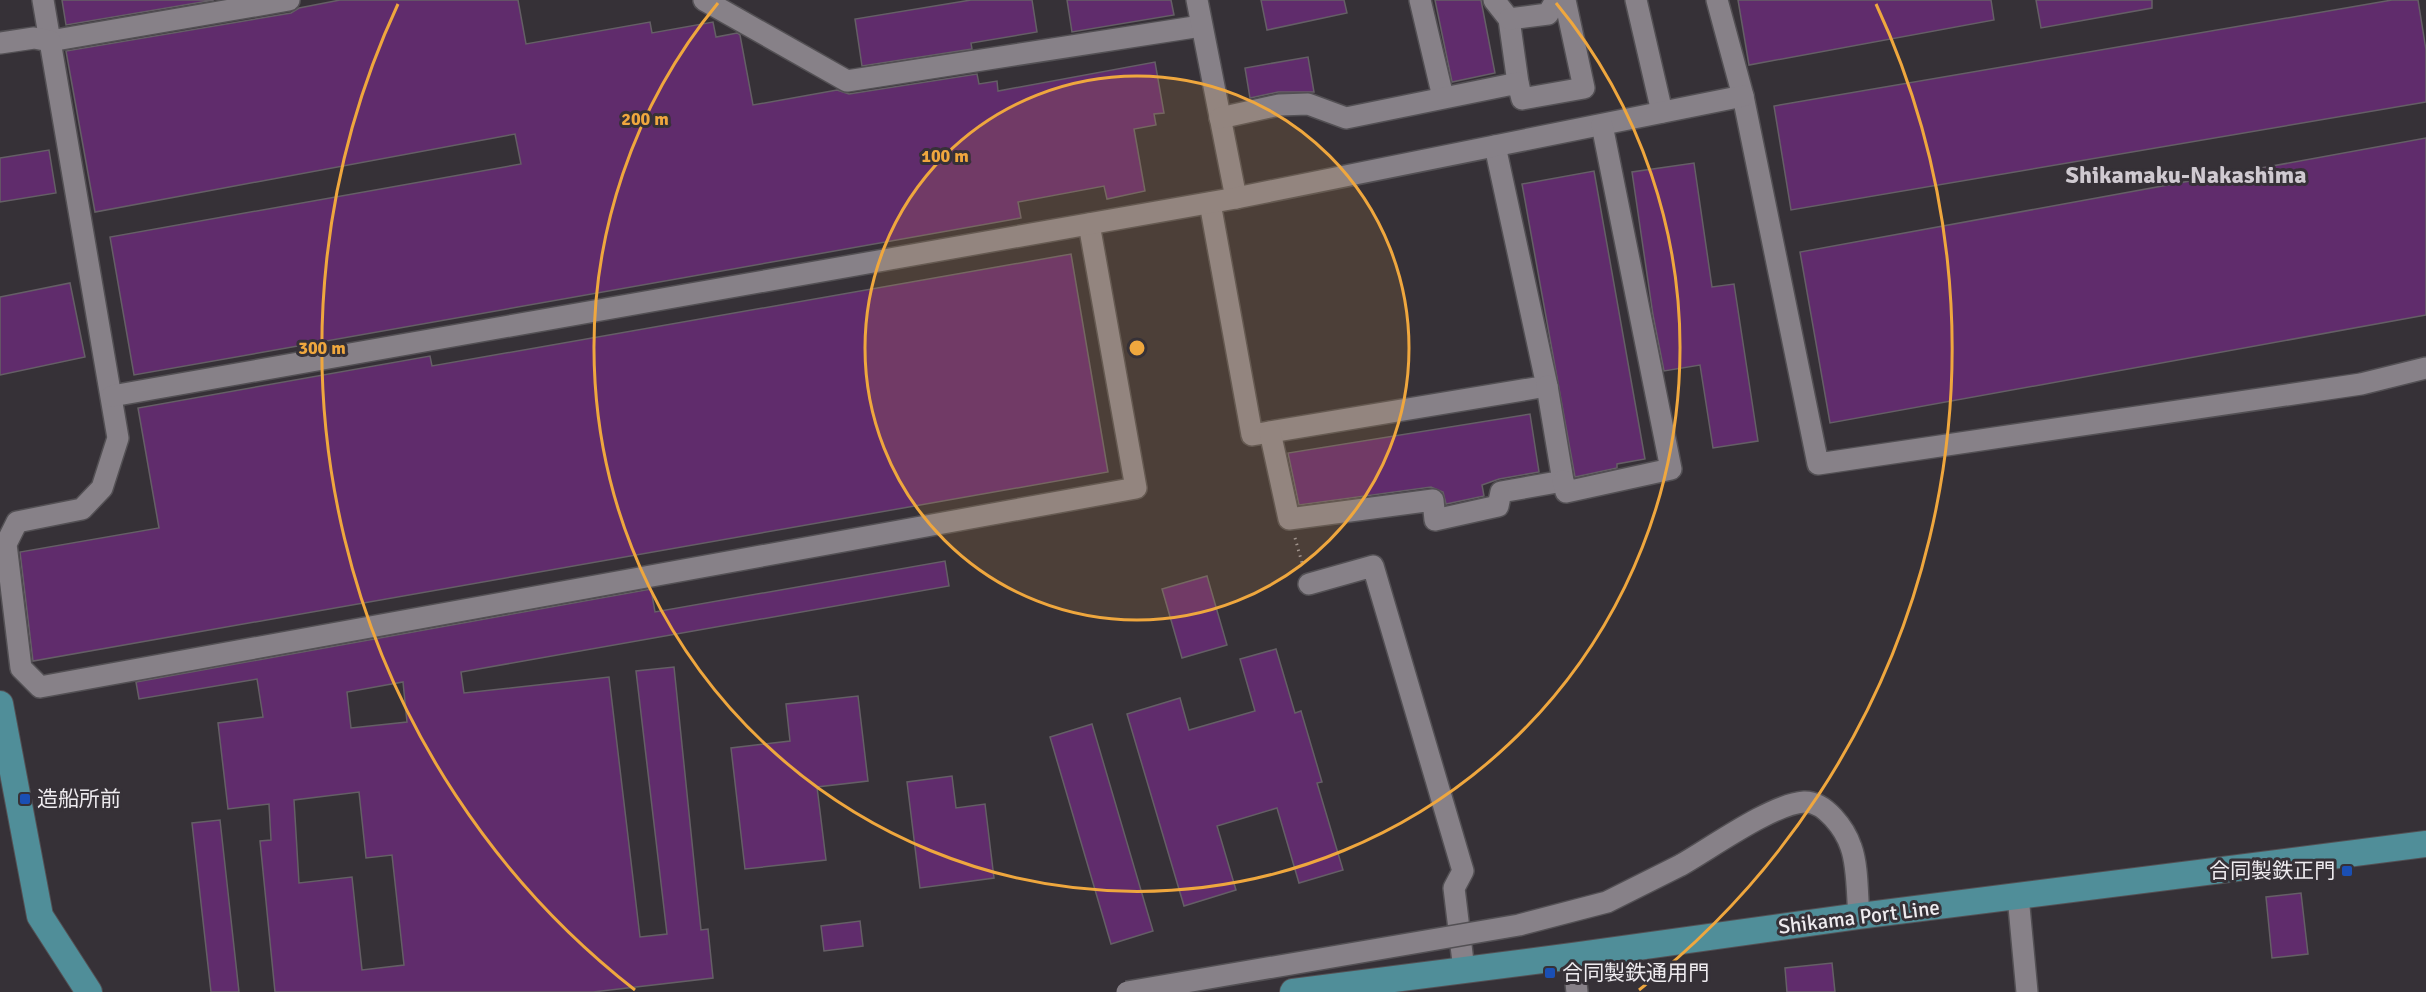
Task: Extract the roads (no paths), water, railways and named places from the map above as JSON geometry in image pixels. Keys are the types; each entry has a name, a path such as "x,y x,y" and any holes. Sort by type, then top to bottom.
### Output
{"main road":[{"path":"0,704 40,916 89,992"},
{"name":"Shikama Port Line","path":"1293,992 1859,916 2426,844"}],"street":[{"path":"43,0 118,438 102,488 82,509 17,522 6,544 21,668 40,687 1136,488 1089,224"},
{"path":"0,43 34,38 50,41 289,0"},
{"path":"704,0 847,81 1201,26"},
{"path":"1197,0 1236,198"},
{"path":"1420,0 1443,97"},
{"path":"1494,0 1509,19 1522,99 1584,88 1565,0"},
{"path":"1509,19 1548,14 1556,0"},
{"path":"1636,0 1662,112"},
{"path":"1718,0 1743,96 1818,464 2361,384 2426,368"},
{"path":"1220,118 1279,105 1308,104 1346,118 1518,83"},
{"path":"112,396 1210,203 1743,96"},
{"path":"1496,146 1547,386 1566,492 1671,469 1602,124"},
{"path":"1210,203 1252,435 1547,386"},
{"path":"1270,432 1289,519 1433,500 1435,520 1498,506 1500,492 1563,481"},
{"path":"1308,580 1373,566 1462,871 1454,888 1464,970"},
{"path":"1126,992 1519,925 1607,902 1681,865 1763,817 1785,807 1806,802 1826,811 1843,827 1852,849 1859,916"},
{"path":"2018,897 2027,992"},
{"path":"1573,956 1577,992"}],"place":[{"name":"造船所前","path":"25,799"},
{"name":"合同製鉄正門","path":"2347,871"},
{"name":"合同製鉄通用門","path":"1550,973"}],"district":[{"name":"Shikamaku-Nakashima","path":"2186,175"}]}
